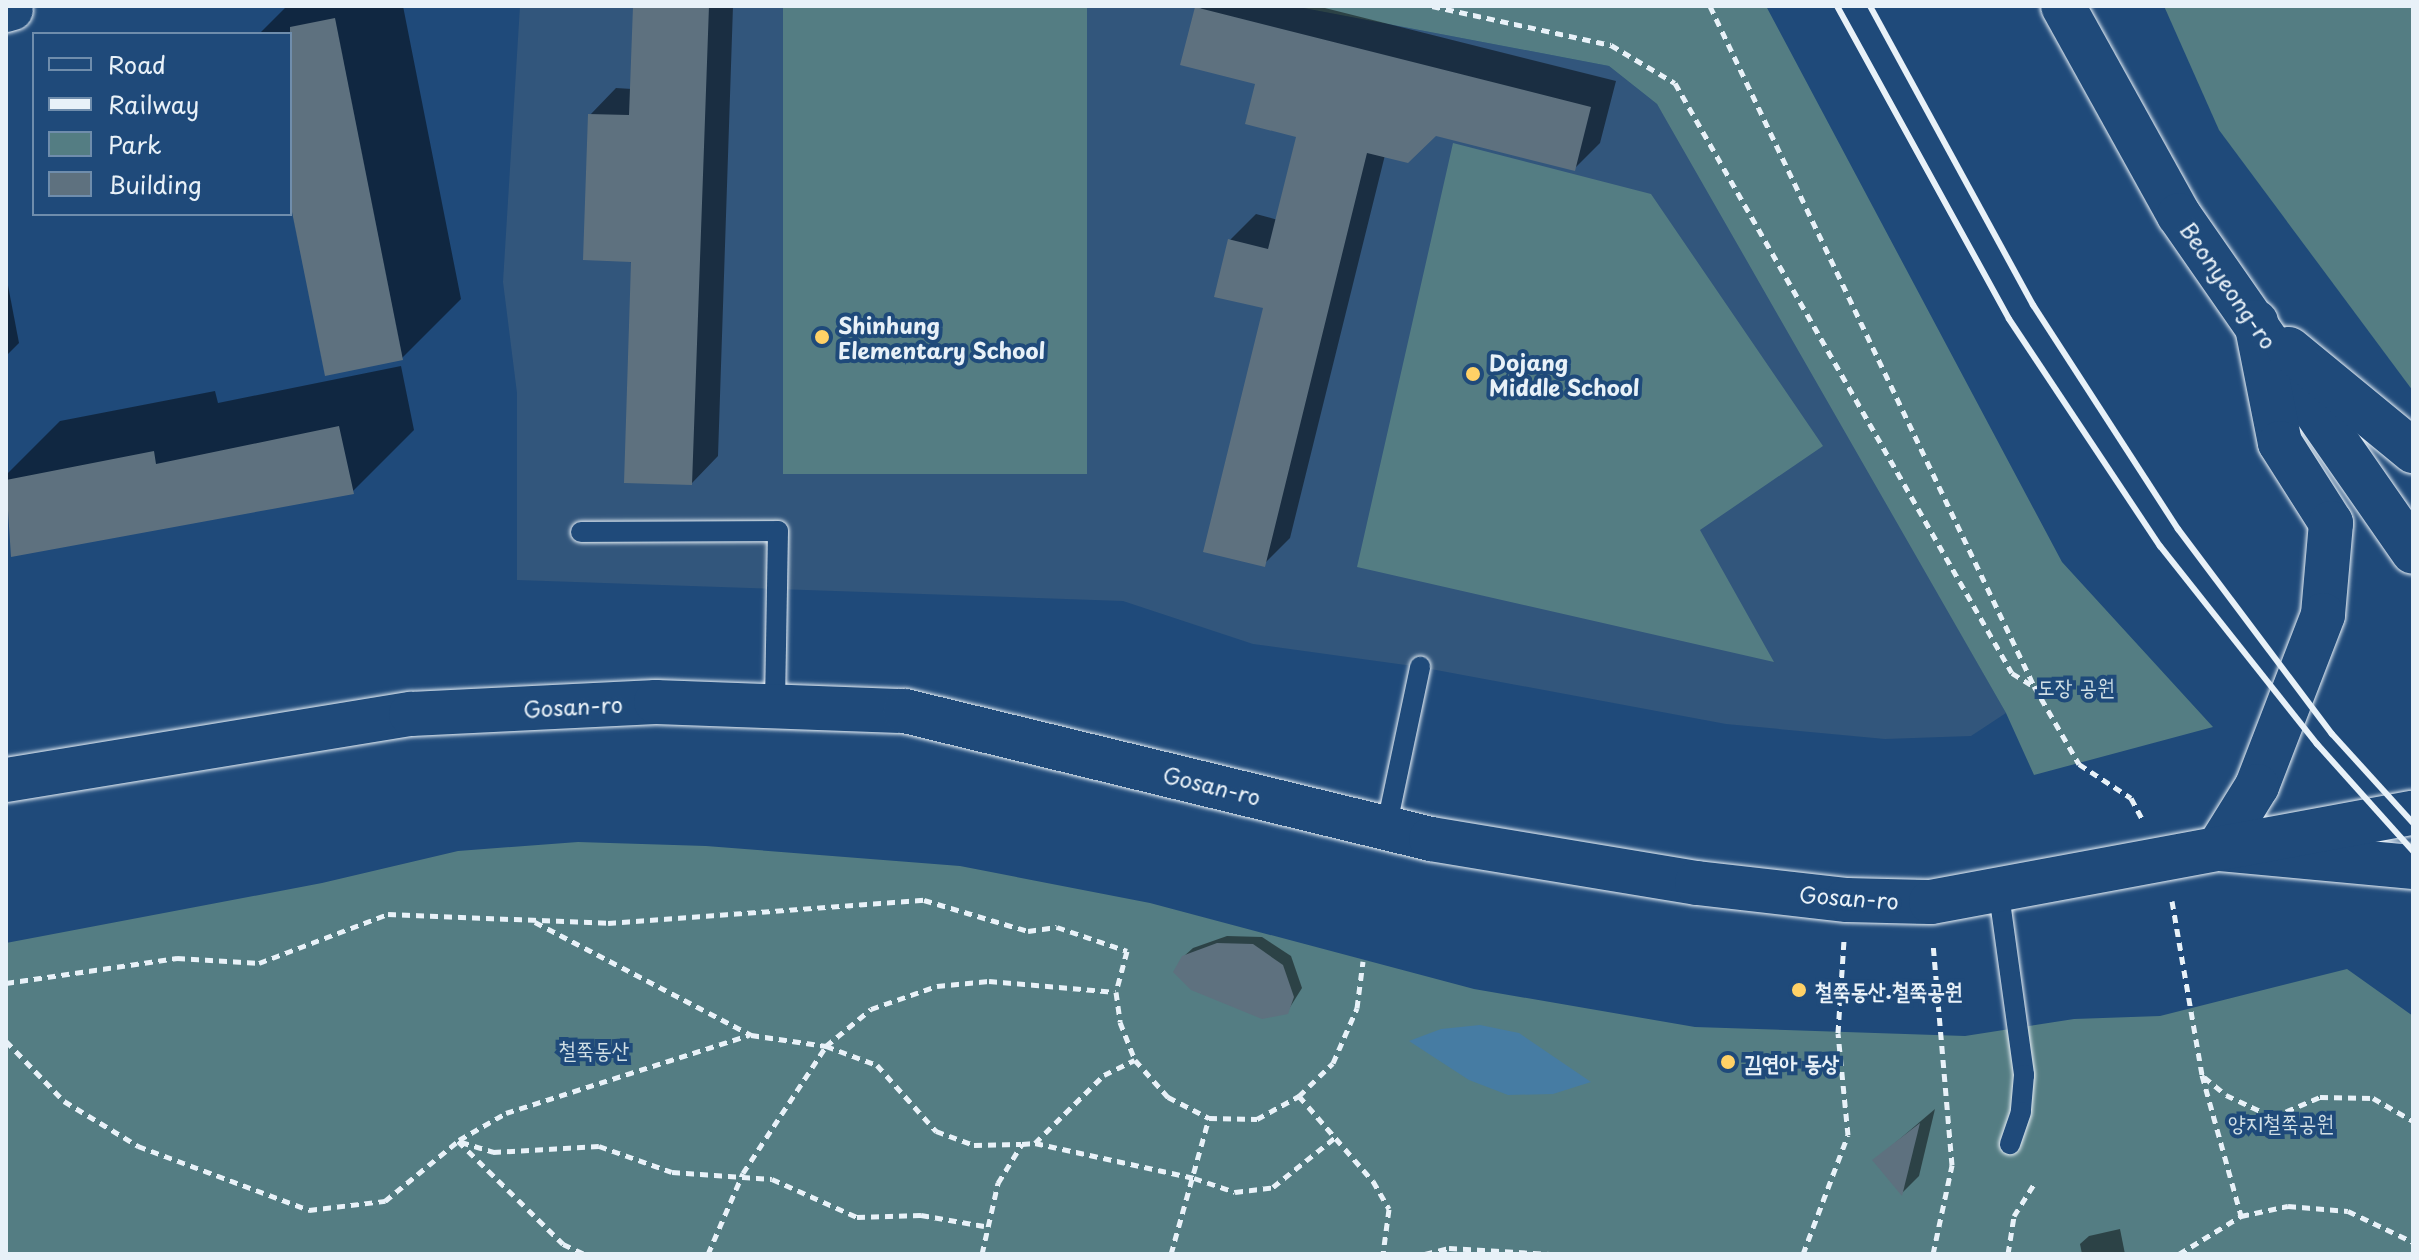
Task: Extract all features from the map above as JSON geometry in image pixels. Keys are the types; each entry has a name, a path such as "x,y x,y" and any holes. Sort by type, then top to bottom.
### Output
{"street":[{"name":"Beonyeong-ro","path":"2063,6 2179,215 2256,322 2376,505 2413,552"},
{"path":"2256,322 2413,451"},
{"path":"2256,322 2280,443 2331,523 2323,615 2257,786 2218,849 2413,867"},
{"name":"Gosan-ro","path":"6,780 411,714 656,702 905,711 1386,829 1681,881 1847,900 1931,902 1998,887 2165,862 2218,849 2413,813"}],"lane":[{"path":"581,532 778,531 775,707"},
{"path":"1386,829 1420,667"},
{"path":"1998,887 2024,1075 2021,1112 2010,1144"}],"path":[{"path":"1432,6 1611,45 1675,83 2012,673 2034,686"},
{"path":"1710,6 2034,686 2079,764 2131,798 2165,862 2202,1075 2241,1216"},
{"path":"6,983 177,958 259,963 388,914 534,921 673,921 924,900 1028,931 1057,927 1127,951 1116,992 1120,1022 1135,1060 1168,1097 1209,1118 1257,1119 1299,1096 1333,1063 1357,1008 1363,961"},
{"path":"1803,1254 1848,1135 1838,1033 1847,900"},
{"path":"1931,902 1952,1165 1933,1254"},
{"path":"534,921 751,1035 826,1046 877,1065 936,1131 974,1145 1035,1143 1194,1178 1235,1192 1273,1187 1337,1136"},
{"path":"708,1254 743,1173 826,1046 871,1009 937,986 1049,982 1116,992"},
{"path":"6,1041 64,1101 138,1146 309,1210 385,1201 458,1141 506,1113 751,1035"},
{"path":"1035,1143 1104,1075 1135,1060"},
{"path":"2202,1075 2226,1095 2273,1117 2320,1097 2373,1098 2413,1121"},
{"path":"1299,1096 1337,1136 1389,1209 1383,1254"},
{"path":"1171,1254 1209,1118"},
{"path":"458,1141 493,1152 599,1146 672,1172 743,1173 795,1186 857,1217 921,1215 984,1226"},
{"path":"458,1141 563,1244 584,1254"},
{"path":"982,1254 984,1226 998,1183 1022,1144"},
{"path":"2008,1254 2014,1216 2035,1182"},
{"path":"2179,1254 2241,1216 2288,1206 2348,1211 2413,1242"},
{"path":"1425,1254 1449,1248 1550,1254"}],"shaded area":[{"path":"520,6 1293,6 1609,66 1657,104 1703,177 2006,713 1971,736 1885,739 1726,724 1420,667 1253,644 1123,601 517,580 517,393 503,282"},
{"path":"1480,1025 1519,1033 1591,1082 1553,1094 1508,1095 1469,1080 1409,1041 1441,1029"}],"green space":[{"path":"783,6 1087,6 1087,474 783,474"},
{"name":"도장 공원","path":"1293,6 1766,6 2062,562 2213,727 2034,775 2006,713 1657,104 1609,66"},
{"path":"2164,6 2413,6 2413,391 2219,130"},
{"path":"1453,143 1651,194 1823,446 1700,530 1774,662 1357,567"},
{"name":"철쭉동산","path":"578,842 706,846 960,866 1150,903 1474,989 1695,1027 1965,1036 2074,1019 2160,1016 2347,969 2413,1016 2413,1254 6,1254 6,943 322,883 458,851"}],"building":[{"path":"633,6 709,6 692,485 624,483 631,262 583,260 588,114 629,115"},
{"path":"1195,7 1591,107 1575,171 1436,136 1408,163 1367,153 1265,567 1203,552 1263,308 1214,297 1228,239 1268,249 1296,137 1245,124 1255,84 1180,65"},
{"path":"335,18 403,360 325,376 292,212 290,27"},
{"path":"339,426 354,494 11,557 6,480 154,451 156,464"},
{"path":"1217,943 1253,944 1283,965 1294,997 1288,1014 1262,1019 1191,990 1173,972 1182,956"},
{"path":"1920,1123 1902,1196 1872,1160"}],"railway":[{"path":"1837,6 2009,319 2160,546 2317,744 2413,851"},
{"path":"1870,6 2033,305 2178,529 2332,734 2413,823"}],"place":[{"name":"Shinhung Elementary School","path":"822,337"},
{"name":"Dojang Middle School","path":"1473,374"},
{"name":"철쭉동산.철쭉공원","path":"1799,990"},
{"name":"김연아 동상","path":"1728,1062"}],"park label":[{"name":"양지철쭉공원","path":"2281,1122"}]}
